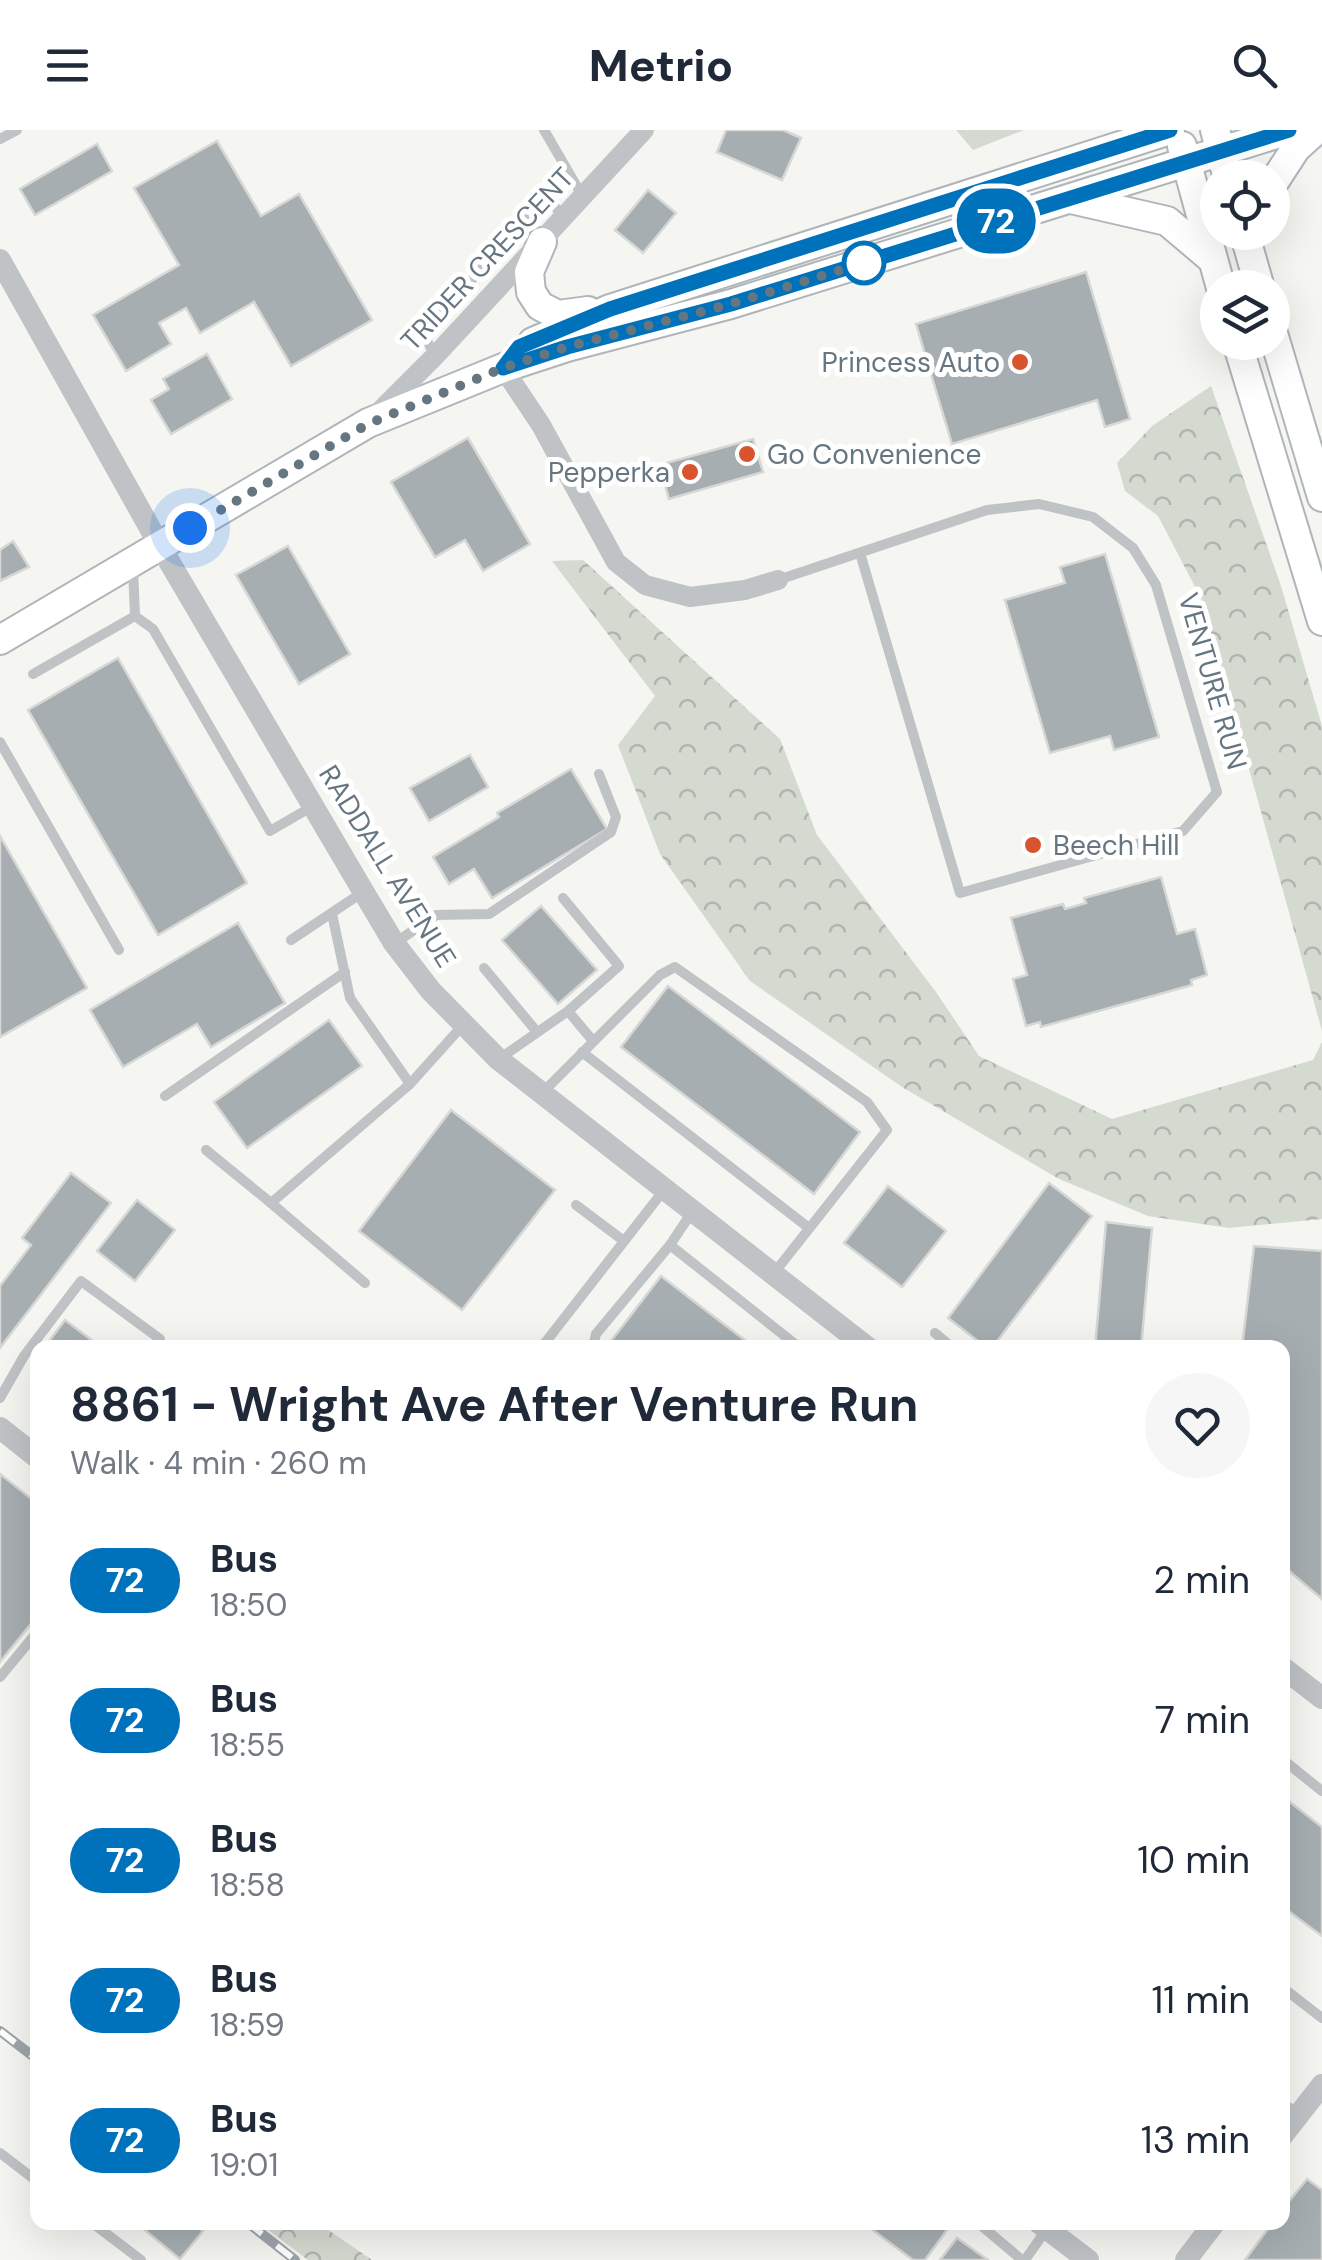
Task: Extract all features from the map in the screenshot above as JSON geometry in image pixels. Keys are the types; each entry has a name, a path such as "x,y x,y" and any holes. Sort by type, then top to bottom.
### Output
{"main road":[{"path":"1084,157 1113,130"},
{"path":"503,368 519,347 610,309 1174,130 1215,270"},
{"path":"0,640 368,424 503,368 731,304 1289,130"},
{"path":"1288,160 1316,130"},
{"path":"1070,198 1168,221 1212,259"},
{"path":"542,242 529,272 530,292 540,306 558,314 610,309"},
{"path":"731,304 735,285 757,261"},
{"path":"1242,360 1322,621"},
{"path":"1281,360 1322,497"}],"street":[{"name":"TRIDER CRESCENT","path":"368,424 644,130"},
{"name":"RADDALL AVENUE","path":"0,260 160,546 313,806 394,943 431,991 498,1059 773,1274 850,1340"},
{"name":"VENTURE RUN","path":"503,368 541,425 616,562 644,584 690,597 745,590 778,580"},
{"path":"0,1428 30,1452"},
{"path":"1290,1673 1322,1698"},
{"path":"1291,2109 1322,2085"},
{"path":"1047,2230 1088,2260"},
{"path":"1186,2260 1209,2230"}],"lane":[{"path":"0,140 17,130"},
{"path":"546,133 583,197"},
{"path":"435,356 424,335 544,196 565,216"},
{"name":"VENTURE RUN","path":"778,580 987,510 1039,504 1093,517 1133,548 1156,585 1216,792 1183,831 960,894 860,553"},
{"path":"132,562 136,616 152,629 270,830 313,806"},
{"path":"33,674 136,616"},
{"path":"0,742 119,950"},
{"path":"394,943 436,915 488,914 611,832 616,817 598,774"},
{"path":"290,940 364,891"},
{"path":"498,1059 568,1011 619,966 563,898"},
{"path":"332,914 350,998 410,1084"},
{"path":"543,1092 660,974 675,967 868,1102 886,1130 773,1274"},
{"path":"484,968 537,1032"},
{"path":"165,1096 344,972"},
{"path":"568,1011 593,1041"},
{"path":"272,1203 410,1084 463,1025"},
{"path":"582,1052 809,1228"},
{"path":"206,1150 364,1283"},
{"path":"547,1340 665,1189"},
{"path":"576,1205 624,1241"},
{"path":"595,1340 692,1211"},
{"path":"670,1245 790,1340"},
{"path":"36,1340 80,1281 160,1340"},
{"path":"934,1334 943,1340"},
{"path":"0,1398 30,1348"},
{"path":"0,1676 30,1640"},
{"path":"1290,1765 1322,1791"},
{"path":"1290,1993 1322,2018"},
{"path":"0,2153 30,2176"},
{"path":"102,2230 141,2260"},
{"path":"987,2230 1024,2260 1040,2230"}],"green space":[{"path":"956,130 1024,130 973,150"},
{"path":"1211,386 1281,586 1322,726 1322,1031 1202,600 1158,516 1125,491 1117,463 1152,426"},
{"path":"583,560 780,739 817,835 936,992 979,1056 1112,1119 1313,1060 1322,1042 1322,1219 1229,1228 1148,1216 1059,1179 902,1087 750,981 660,854 618,745 655,696 552,561"},
{"path":"268,2230 328,2230 372,2260 308,2260"}],"building":[{"path":"726,130 783,130 801,138 782,180 717,152"},
{"path":"217,141 261,216 299,194 372,320 291,366 254,302 200,333 186,308 159,323 171,344 126,371 93,315 179,265 134,188"},
{"path":"97,144 112,171 35,215 20,189"},
{"path":"648,190 676,213 643,253 615,230"},
{"name":"Princess Auto","path":"1086,272 1130,419 1105,427 1097,400 952,444 916,324"},
{"path":"207,354 232,399 171,434 151,400 169,389 163,379"},
{"path":"468,438 530,544 483,571 465,540 435,557 391,482"},
{"path":"753,439 763,472 669,499 659,465"},
{"path":"13,541 29,567 0,581 0,550"},
{"path":"288,546 350,654 299,684 236,575"},
{"path":"1105,554 1159,737 1114,750 1110,736 1050,753 1005,600 1065,583 1060,567"},
{"path":"118,658 247,883 158,935 28,710"},
{"path":"470,755 488,787 429,821 410,788"},
{"path":"571,769 607,829 492,898 474,869 449,884 433,857"},
{"path":"0,836 87,988 0,1037"},
{"path":"1161,877 1177,934 1195,929 1207,975 1191,980 1192,985 1041,1027 1040,1022 1026,1026 1013,979 1027,975 1011,918 1063,904 1065,909 1086,903 1084,898"},
{"path":"541,906 597,970 558,1004 502,940"},
{"path":"238,923 285,1003 211,1047 197,1024 123,1067 90,1010"},
{"path":"668,986 860,1132 814,1194 621,1047"},
{"path":"329,1020 362,1066 247,1148 214,1102"},
{"path":"451,1110 555,1190 462,1310 359,1231"},
{"path":"71,1173 111,1203 0,1348 0,1286 31,1245 22,1238"},
{"path":"1049,1183 1092,1216 998,1340 977,1340 948,1318"},
{"path":"888,1186 946,1231 902,1287 844,1243"},
{"path":"137,1200 175,1230 135,1281 97,1251"},
{"path":"1106,1222 1152,1228 1142,1340 1096,1340"},
{"path":"1254,1246 1322,1251 1322,1599 1290,1572 1290,1340 1243,1340"},
{"path":"661,1276 745,1340 612,1340"},
{"path":"65,1320 91,1340 50,1340"},
{"path":"0,1474 30,1498 30,1625 0,1662"},
{"path":"1290,1802 1322,1827 1322,1936 1290,1912"},
{"path":"1307,2179 1322,2190 1322,2260 1245,2260 1267,2230 1290,2230 1290,2200"},
{"path":"145,2230 203,2231 180,2259"},
{"path":"873,2230 947,2230 925,2260 913,2260"},
{"path":"957,2238 988,2260 940,2260"}],"railway":[{"path":"0,2031 30,2054"},
{"path":"257,2230 295,2260"}],"bus line":[{"name":"72","path":"1170,130 610,309 519,347 503,368 731,304 1289,130"}],"place":[{"name":"Princess Auto","path":"1020,362"},
{"name":"Go Convenience","path":"747,454"},
{"name":"Pepperka","path":"690,472"},
{"name":"Beech Hill","path":"1033,845"}],"route":[{"path":"190,528 368,424 503,368 864,263"}]}
